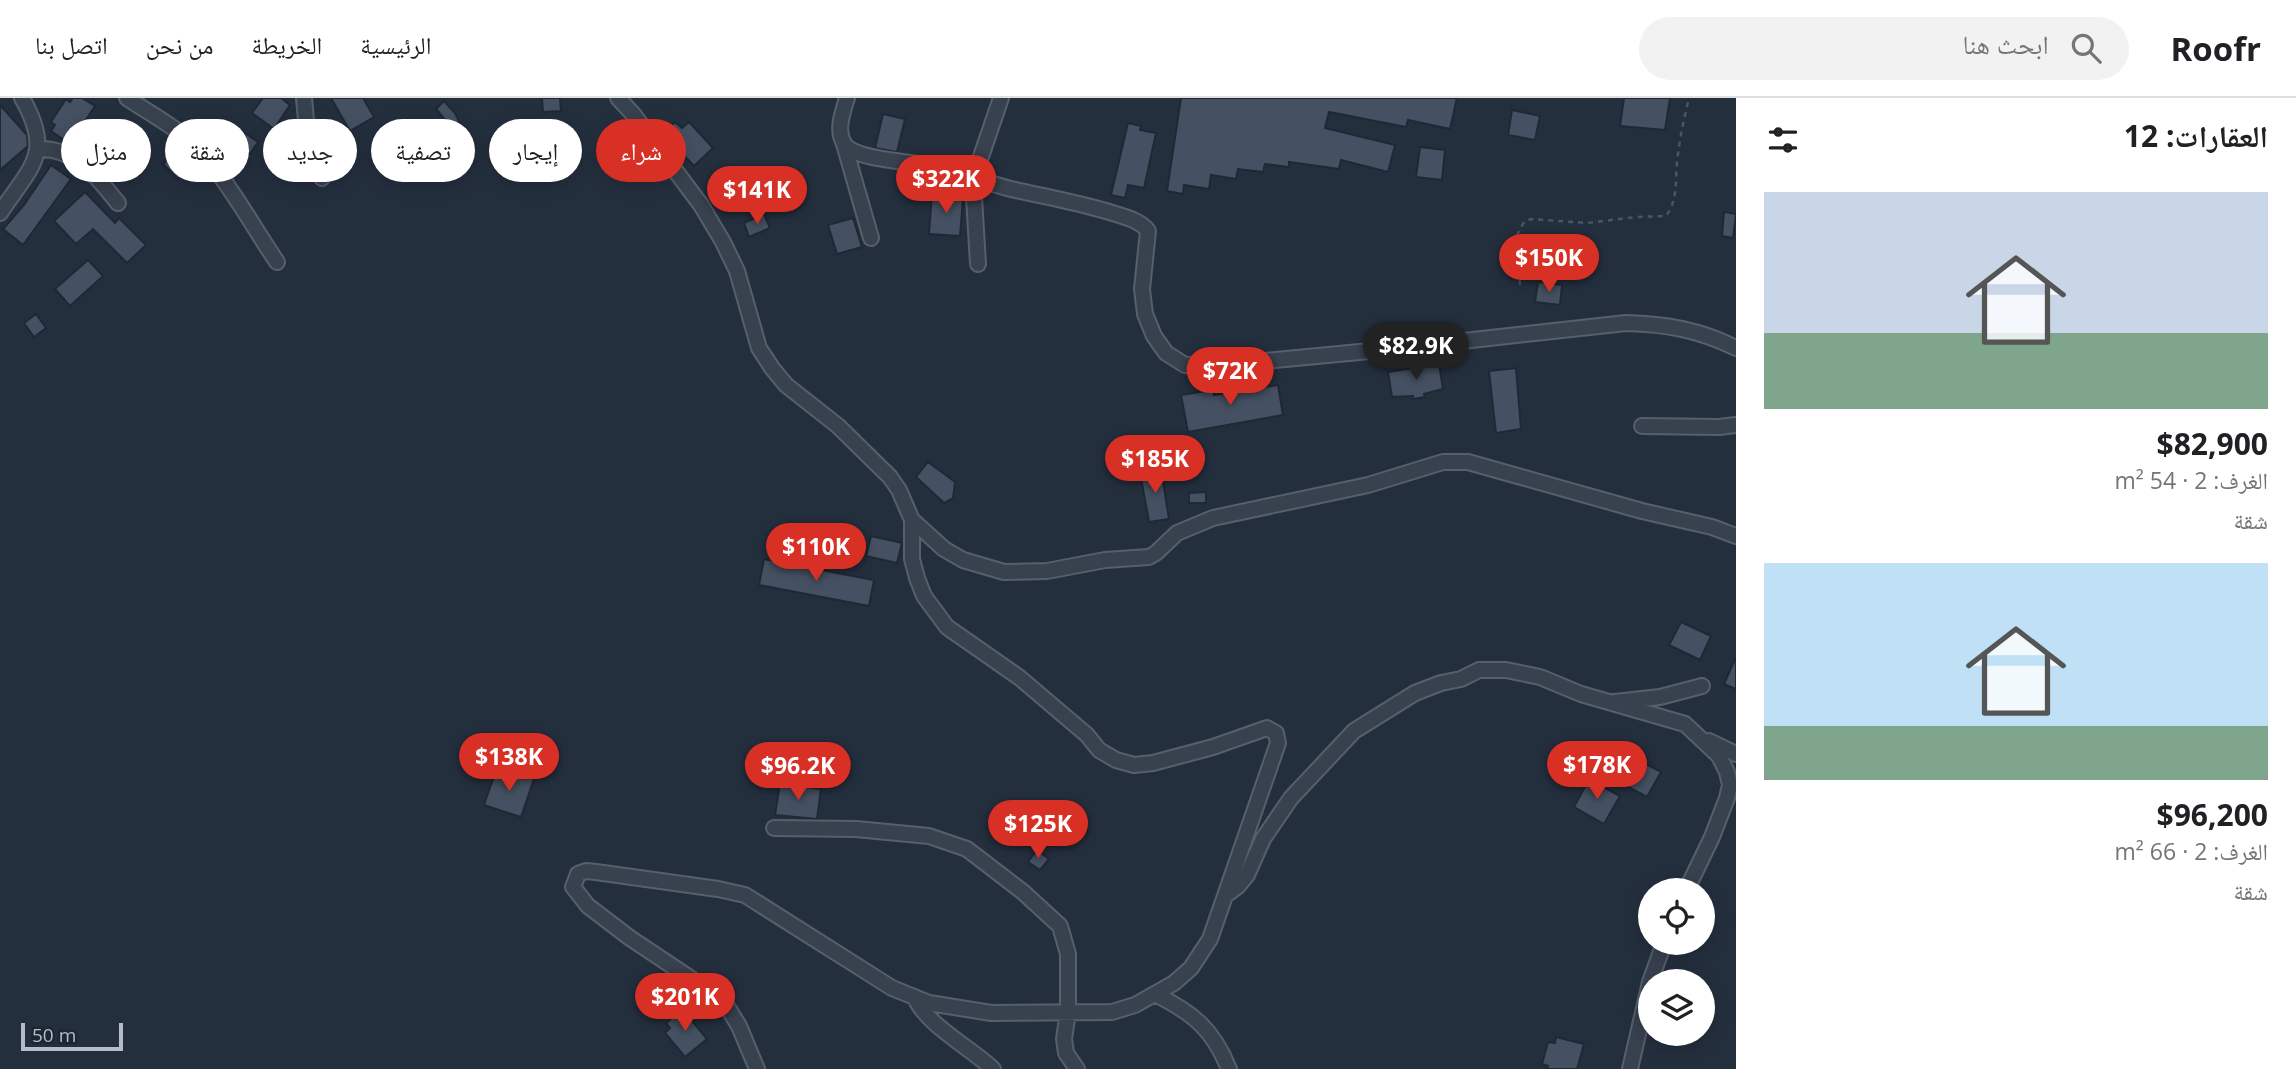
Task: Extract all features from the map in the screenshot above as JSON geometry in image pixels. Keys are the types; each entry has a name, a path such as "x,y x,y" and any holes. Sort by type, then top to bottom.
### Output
{"street":[{"path":"0,213 30,170 39,149 34,120 22,98"},
{"path":"127,98 179,132 198,150 217,173 277,262"},
{"path":"304,98 306,119"},
{"path":"618,98 701,205 723,242 737,271 759,348 772,368 786,384 838,426 890,477 907,504 912,520 912,559 920,587 934,612 962,639 1020,678 1087,735 1099,750 1116,760 1134,765 1153,762 1213,747 1267,728 1276,733 1278,743 1210,939 1199,958 1174,983 1135,1005 1112,1012 990,1013 962,1010 892,988 745,895 596,872 578,874 572,887 588,906 630,938 723,1000 739,1026 757,1069"},
{"path":"846,98 840,126 872,237"},
{"path":"978,264 973,180 1000,98"},
{"path":"844,144 871,157 930,167 973,180 1105,211 1146,227 1148,231 1142,289 1146,314 1154,336 1166,353 1185,365 1234,365 1626,323 1661,324 1694,330 1736,348"},
{"path":"39,149 53,149 75,159 95,175 118,203"},
{"path":"1642,426 1736,425"},
{"path":"912,520 944,549 963,560 1004,572 1047,571 1105,559 1149,557 1177,533 1213,518 1368,485 1443,462 1468,462 1642,511 1712,527 1736,536"},
{"path":"1224,896 1247,875 1277,817 1354,731 1415,694 1441,683 1461,679 1479,670 1506,670 1539,677 1581,694 1685,724 1719,755 1730,785 1712,837 1692,878"},
{"path":"1611,703 1660,696 1702,685"},
{"path":"1698,736 1736,754"},
{"path":"774,828 856,829 929,836 967,849 1023,892 1060,926 1068,954 1068,1012 1064,1039 1066,1053 1077,1069"},
{"path":"1155,994 1173,1003 1203,1026 1214,1038 1229,1069"},
{"path":"915,997 918,1006 929,1019 976,1053 993,1069"},
{"path":"1630,1069 1638,1034"}],"path":[{"path":"1520,285 1516,237 1524,222 1531,219 1587,223 1667,216 1675,199 1677,164 1689,98"}],"building":[{"path":"73,98 82,98 95,106 86,119 61,119 61,138 51,131 55,125 51,122 66,99 70,102"},
{"path":"263,98 281,98 290,105 281,119 263,121 252,113"},
{"path":"331,98 363,98 374,117 357,127 357,119 343,119"},
{"path":"542,98 560,98 561,111 543,112"},
{"path":"1181,98 1457,98 1450,129 1408,120 1406,127 1329,112 1325,128 1395,145 1388,172 1341,160 1339,169 1289,162 1289,167 1265,164 1263,172 1238,169 1236,179 1211,175 1209,189 1184,185 1183,194 1167,191"},
{"path":"1624,98 1670,98 1665,130 1620,126"},
{"path":"444,101 458,119 445,119 436,109"},
{"path":"0,105 27,135 28,146 0,170"},
{"path":"1512,110 1540,116 1535,140 1508,135"},
{"path":"883,114 905,119 897,152 875,148"},
{"path":"689,122 713,148 694,166 686,157 686,125"},
{"path":"1128,123 1141,126 1140,130 1156,133 1144,188 1128,185 1125,198 1111,195"},
{"path":"249,136 258,142 249,153"},
{"path":"1420,147 1445,150 1442,180 1416,177"},
{"path":"51,165 61,172 61,182 69,182 23,245 3,229 24,205"},
{"path":"85,192 115,223 119,218 146,245 127,263 93,229 76,244 54,221"},
{"path":"932,193 947,194 946,198 963,199 960,236 929,234"},
{"path":"1724,212 1736,214 1733,238 1722,236"},
{"path":"764,214 770,228 749,237 744,223"},
{"path":"853,218 862,247 837,254 828,225"},
{"path":"88,260 103,276 70,306 55,289"},
{"path":"1538,282 1562,285 1560,305 1535,302"},
{"path":"36,314 46,328 34,337 24,323"},
{"path":"1439,364 1443,389 1413,399 1413,396 1392,397 1388,372"},
{"path":"1516,368 1521,429 1496,433 1489,371"},
{"path":"1278,385 1283,415 1188,432 1181,395 1213,390 1214,395"},
{"path":"928,462 955,482 953,498 944,503 916,477"},
{"path":"1161,469 1169,519 1149,522 1140,472"},
{"path":"1206,492 1206,503 1189,503 1189,493"},
{"path":"871,536 902,543 897,563 866,556"},
{"path":"764,559 874,580 869,606 759,585"},
{"path":"1681,622 1711,636 1700,660 1669,645"},
{"path":"1736,657 1736,689 1724,684"},
{"path":"1633,757 1661,772 1647,797 1619,782"},
{"path":"506,769 534,779 521,817 484,805 495,773 504,775"},
{"path":"1589,779 1620,796 1604,824 1574,807"},
{"path":"780,783 821,789 817,819 775,815"},
{"path":"1037,850 1049,859 1040,870 1028,862"},
{"path":"682,1009 707,1039 685,1057 665,1033 670,1028 666,1023"},
{"path":"1556,1037 1584,1044 1577,1069 1547,1069 1548,1066 1542,1064 1548,1042 1555,1043"}]}
